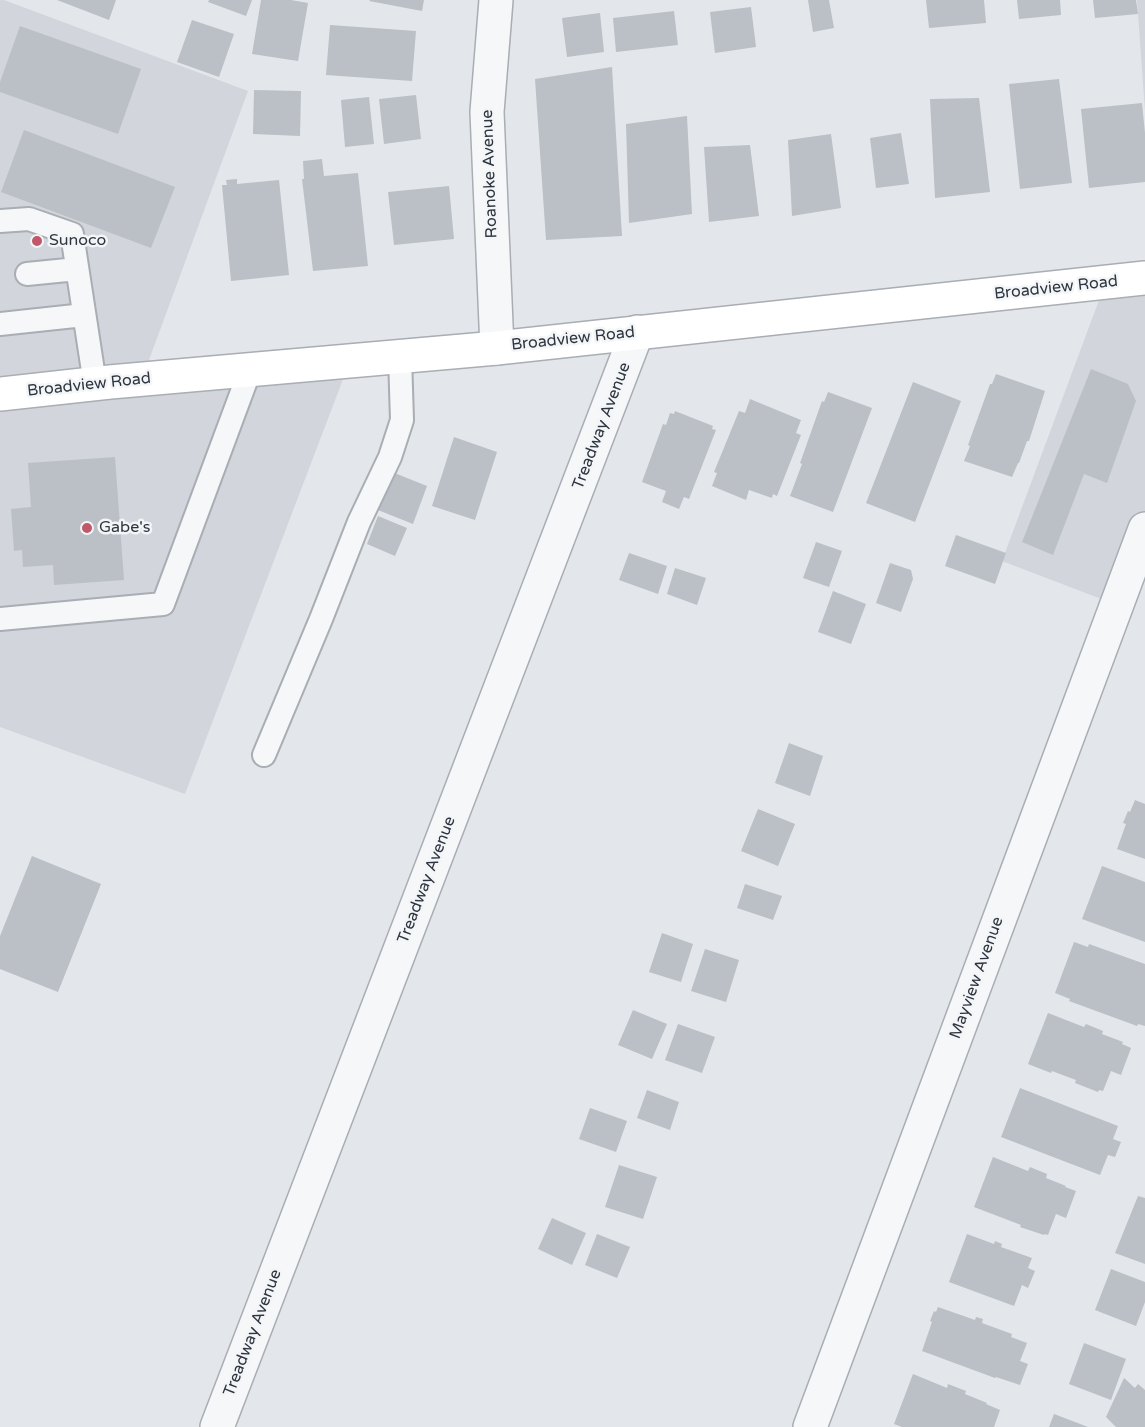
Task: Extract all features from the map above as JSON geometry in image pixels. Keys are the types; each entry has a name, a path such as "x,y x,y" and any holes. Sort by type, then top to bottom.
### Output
{"main road":[{"name":"Broadview Road","path":"0,394 497,348 1145,278"}],"street":[{"name":"Roanoke Avenue","path":"495,0 487,112 497,348"},
{"name":"Treadway Avenue","path":"217,1427 637,332"},
{"name":"Mayview Avenue","path":"810,1427 1145,529"}],"lane":[{"path":"0,221 29,219 72,234 95,384"},
{"path":"27,274 77,269"},
{"path":"0,324 84,315"},
{"path":"264,755 359,522 390,457 402,420 400,357"},
{"path":"1,615 163,603 250,370"}],"shaded area":[{"path":"0,0 248,91 142,379 350,361 185,794 0,727"},
{"path":"1137,0 1145,0 1145,111"},
{"path":"1145,278 1145,529 1117,605 1002,561 1105,284"}],"building":[{"path":"57,0 116,0 109,20"},
{"path":"209,0 252,0 246,16 208,2"},
{"path":"261,0 291,0 308,3 298,61 252,54"},
{"path":"370,0 424,0 422,11"},
{"path":"808,0 829,0 834,28 813,32"},
{"path":"926,0 984,0 986,23 929,28"},
{"path":"1017,0 1060,0 1061,15 1019,19"},
{"path":"1093,0 1136,0 1138,14 1095,18"},
{"path":"751,7 756,47 715,53 710,12"},
{"path":"674,11 678,45 616,52 613,18"},
{"path":"600,13 604,52 567,57 562,18"},
{"path":"192,20 234,34 219,77 177,62"},
{"path":"330,25 416,31 412,81 326,75"},
{"path":"20,26 141,69 118,134 0,92 0,82"},
{"path":"612,67 622,236 546,240 535,79"},
{"path":"1059,79 1072,183 1020,189 1009,84"},
{"path":"254,90 301,91 300,136 253,134"},
{"path":"416,95 421,139 384,144 379,99"},
{"path":"369,97 374,144 345,147 341,100"},
{"path":"979,98 990,192 935,198 930,99"},
{"path":"1142,103 1145,133 1145,182 1089,188 1081,109"},
{"path":"687,116 692,214 629,223 626,124"},
{"path":"24,130 175,187 151,248 1,192"},
{"path":"901,133 909,184 876,188 870,138"},
{"path":"831,134 841,208 792,216 788,140"},
{"path":"750,145 759,216 709,222 704,147"},
{"path":"322,159 324,176 358,173 368,266 313,271 302,179 304,179 303,161"},
{"path":"237,179 237,184 279,180 289,275 231,281 222,185 227,185 226,180"},
{"path":"449,186 454,239 394,245 388,192"},
{"path":"1091,369 1128,384 1136,401 1107,483 1084,474 1053,555 1022,542"},
{"path":"996,374 1045,391 1029,441 1027,441 1012,477 964,461 990,384"},
{"path":"913,382 961,401 915,522 866,503"},
{"path":"828,392 872,408 833,512 790,496 822,401 824,402"},
{"path":"750,399 801,420 796,433 801,435 777,496 773,494 772,498 749,490 746,500 712,486 717,473 714,472 739,411 745,413"},
{"path":"675,411 713,426 712,429 716,430 689,499 684,497 679,509 662,502 666,491 642,482 663,424 666,425 670,413 674,414"},
{"path":"454,437 497,452 475,520 432,506"},
{"path":"115,457 124,580 54,585 53,565 23,567 22,550 14,551 11,509 31,507 28,463"},
{"path":"392,472 427,486 413,524 378,510"},
{"path":"378,516 407,528 395,556 367,544"},
{"path":"956,535 1006,553 995,584 945,566"},
{"path":"816,542 842,551 829,587 803,578"},
{"path":"629,553 667,566 658,594 619,580"},
{"path":"890,563 911,570 913,579 901,612 876,603"},
{"path":"675,568 706,578 697,605 667,594"},
{"path":"833,591 866,604 851,644 818,632"},
{"path":"789,743 823,756 810,796 775,783"},
{"path":"1135,800 1145,804 1145,859 1117,849 1126,824 1123,823"},
{"path":"758,809 795,824 778,866 741,851"},
{"path":"32,856 101,884 58,992 0,969 0,936"},
{"path":"1102,866 1145,882 1145,942 1082,919"},
{"path":"745,884 782,896 773,920 737,908"},
{"path":"662,933 693,944 681,982 649,972"},
{"path":"1074,942 1088,947 1089,944 1145,964 1145,1026 1138,1024 1137,1026 1069,1001 1070,999 1055,993"},
{"path":"705,949 739,960 726,1002 691,991"},
{"path":"633,1010 667,1024 652,1059 618,1045"},
{"path":"1048,1013 1084,1027 1086,1024 1103,1031 1102,1034 1123,1042 1122,1044 1131,1048 1121,1075 1111,1071 1103,1091 1098,1092 1075,1083 1076,1080 1028,1064"},
{"path":"678,1024 715,1037 702,1073 665,1060"},
{"path":"1020,1088 1118,1126 1113,1139 1121,1142 1115,1157 1108,1155 1100,1175 1001,1137"},
{"path":"647,1090 679,1102 670,1130 637,1118"},
{"path":"590,1108 627,1121 616,1152 579,1139"},
{"path":"993,1157 1028,1171 1030,1167 1047,1174 1046,1178 1076,1191 1066,1218 1056,1214 1048,1235 1020,1227 1021,1225 974,1207"},
{"path":"619,1165 657,1177 643,1219 605,1207"},
{"path":"1138,1196 1145,1198 1145,1264 1115,1253"},
{"path":"552,1218 586,1233 572,1265 538,1249"},
{"path":"597,1234 630,1247 617,1278 585,1265"},
{"path":"967,1234 994,1244 995,1241 1002,1244 1001,1247 1032,1258 1028,1268 1035,1271 1028,1288 1022,1285 1014,1306 949,1282"},
{"path":"1111,1269 1145,1282 1145,1302 1136,1326 1095,1310"},
{"path":"938,1307 975,1320 976,1317 983,1319 982,1323 1012,1334 1011,1337 1027,1343 1020,1361 1028,1364 1020,1385 922,1351 932,1322 930,1321"},
{"path":"1084,1343 1126,1359 1111,1400 1069,1384"},
{"path":"913,1374 947,1388 948,1384 966,1391 965,1394 1000,1410 994,1427 902,1427 894,1424"},
{"path":"1124,1378 1135,1388 1138,1384 1145,1390 1145,1427 1116,1427 1106,1417"},
{"path":"1054,1414 1088,1427 1049,1427"}],"place":[{"name":"Sunoco","path":"37,241"},
{"name":"Gabe's","path":"87,528"}]}
